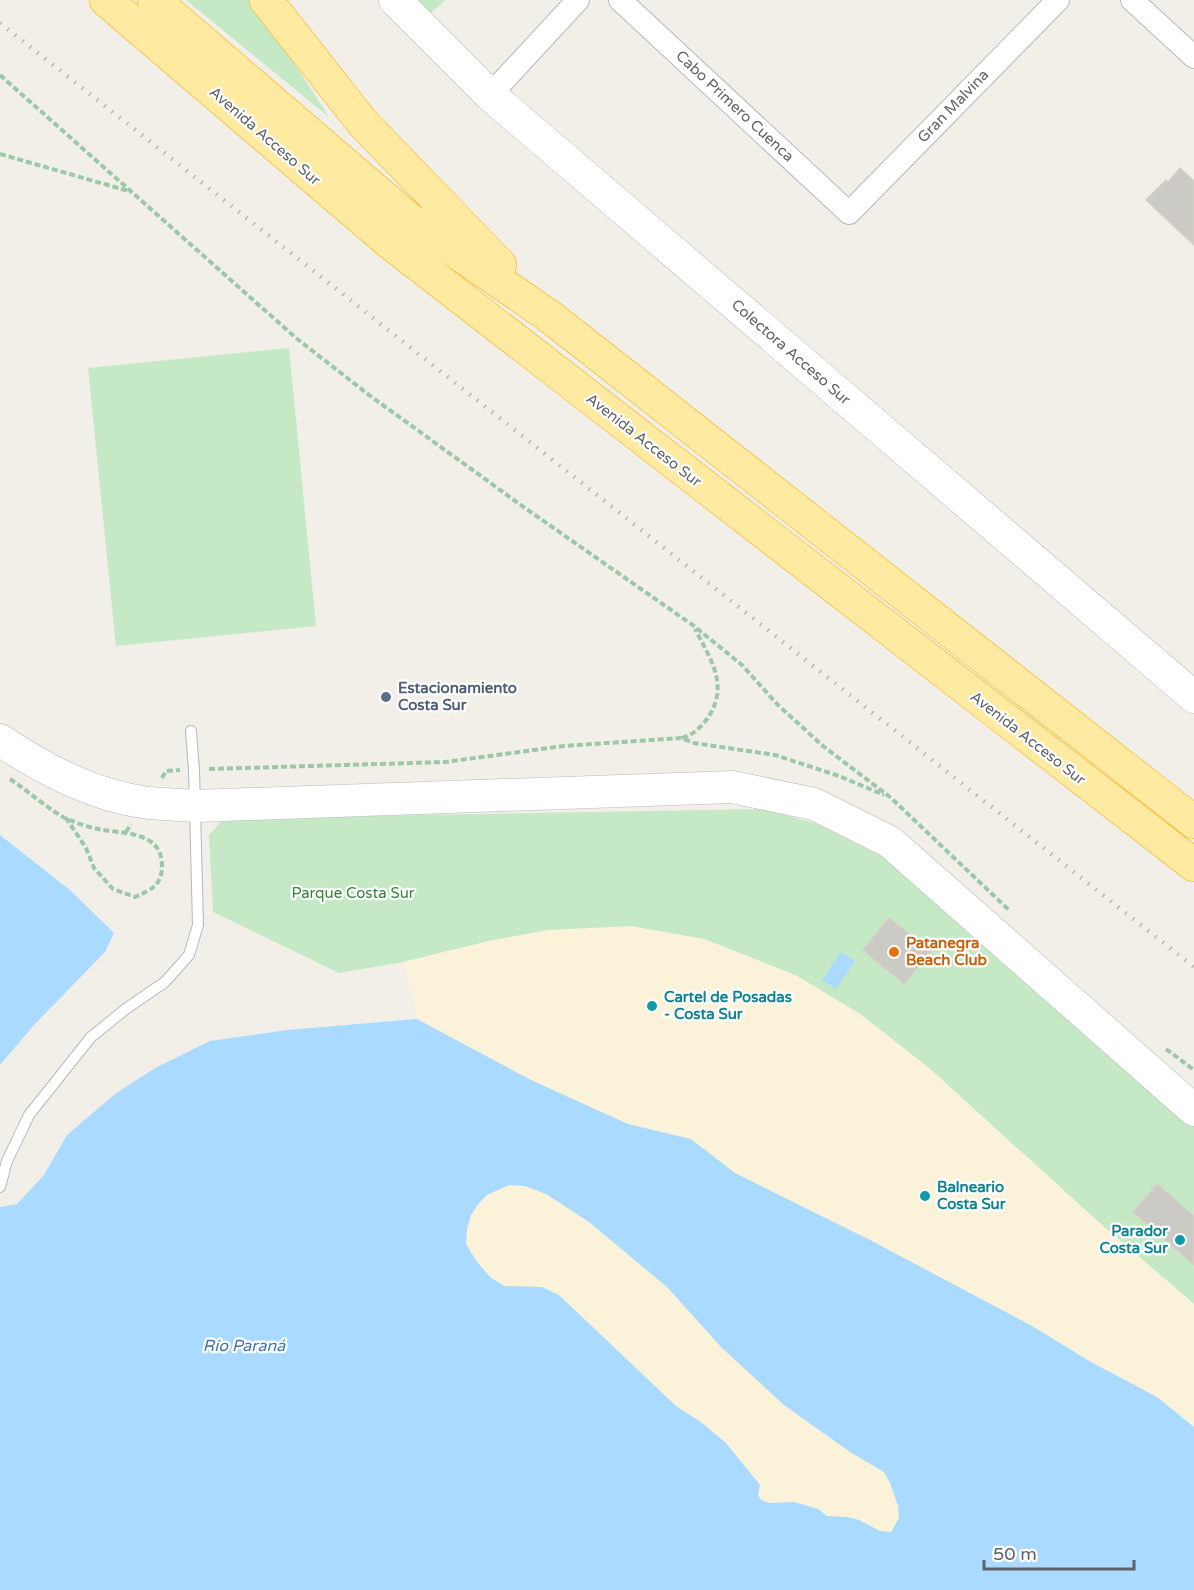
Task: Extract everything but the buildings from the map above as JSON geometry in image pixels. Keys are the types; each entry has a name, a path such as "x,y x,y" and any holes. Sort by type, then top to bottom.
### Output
{"highway":[{"name":"Avenida Acceso Sur","path":"106,0 389,242 1194,866"},
{"name":"Avenida Acceso Sur","path":"154,0 410,220 549,316 1194,822"},
{"path":"266,0 362,122 549,316"}],"main road":[{"name":"Colectora Acceso Sur","path":"395,0 490,95 1194,698"},
{"path":"0,740 77,784 147,803 195,806 732,787 814,804 890,842 1194,1110"}],"street":[{"path":"490,95 578,0"},
{"name":"Cabo Primero Cuenca","path":"620,0 849,213"},
{"name":"Gran Malvina","path":"849,213 1058,0"},
{"path":"1132,0 1194,57"}],"lane":[{"path":"0,1186 8,1161 29,1115 70,1062 91,1037 127,1008 165,982 189,955 198,925 195,770 191,731"}],"path":[{"path":"0,75 296,338 369,395 516,502 694,626 742,665 778,705 823,746 890,797 1011,912"},
{"path":"0,154 134,193"},
{"path":"126,832 166,771 445,762 564,746 681,738 699,729 714,708 719,683 714,664 694,626"},
{"path":"681,738 693,743 775,756 839,776 890,797"},
{"path":"9,778 66,818 97,828 141,836 157,846 162,856 162,877 153,889 135,897 113,889 94,868 86,848 66,818"},
{"path":"1158,1043 1194,1070"}],"green space":[{"path":"186,0 253,0 329,117"},
{"path":"414,0 445,0 429,15"},
{"path":"289,348 316,626 116,646 88,368"},
{"name":"Parque Costa Sur","path":"764,809 821,825 881,856 1194,1126 1194,1304 1094,1218 929,1068 860,1014 797,976 704,939 549,930 489,941 403,962 339,973 213,912 209,835 221,822 242,818"}],"sand":[{"name":"Balneario Costa Sur","path":"631,926 704,939 797,976 860,1014 929,1068 1094,1218 1194,1304 1194,1427 1157,1397 1091,1362 1032,1326 872,1241 735,1173 691,1139 628,1124 531,1080 417,1019 403,962 489,941 549,930"},
{"path":"509,1185 525,1186 546,1194 589,1222 667,1287 722,1348 784,1405 850,1452 884,1472 898,1506 899,1518 891,1532 880,1531 859,1520 847,1517 827,1516 818,1509 794,1502 770,1504 761,1500 701,1422 676,1406 596,1330 542,1287 505,1286 491,1278 477,1262 466,1243 467,1229 471,1215 487,1195"}],"water":[{"path":"0,835 70,890 114,933 105,952 34,1025 0,1065"},
{"path":"841,952 855,961 836,989 822,980"},
{"name":"Río Paraná","path":"417,1019 531,1080 628,1124 691,1139 735,1173 872,1241 1032,1326 1091,1362 1157,1397 1194,1427 1194,1590 0,1590 0,1207 17,1204 44,1175 67,1135 115,1094 155,1068 210,1041 287,1030","holes":["509,1185 525,1186 546,1194 589,1222 667,1287 722,1348 784,1405 850,1452 884,1472 898,1506 899,1518 891,1532 880,1531 859,1520 827,1516 818,1509 794,1502 770,1503 761,1500 758,1495 760,1485 726,1443 701,1422 676,1406 559,1295 542,1287 505,1286 491,1278 477,1262 466,1244 471,1215 487,1195"]}],"railway":[{"path":"0,23 1194,967"}],"place":[{"name":"Estacionamiento Costa Sur","path":"386,697"},
{"name":"Patanegra Beach Club","path":"894,952"},
{"name":"Cartel de Posadas - Costa Sur","path":"652,1006"},
{"name":"Balneario Costa Sur","path":"925,1196"},
{"name":"Parador Costa Sur","path":"1180,1240"}]}
